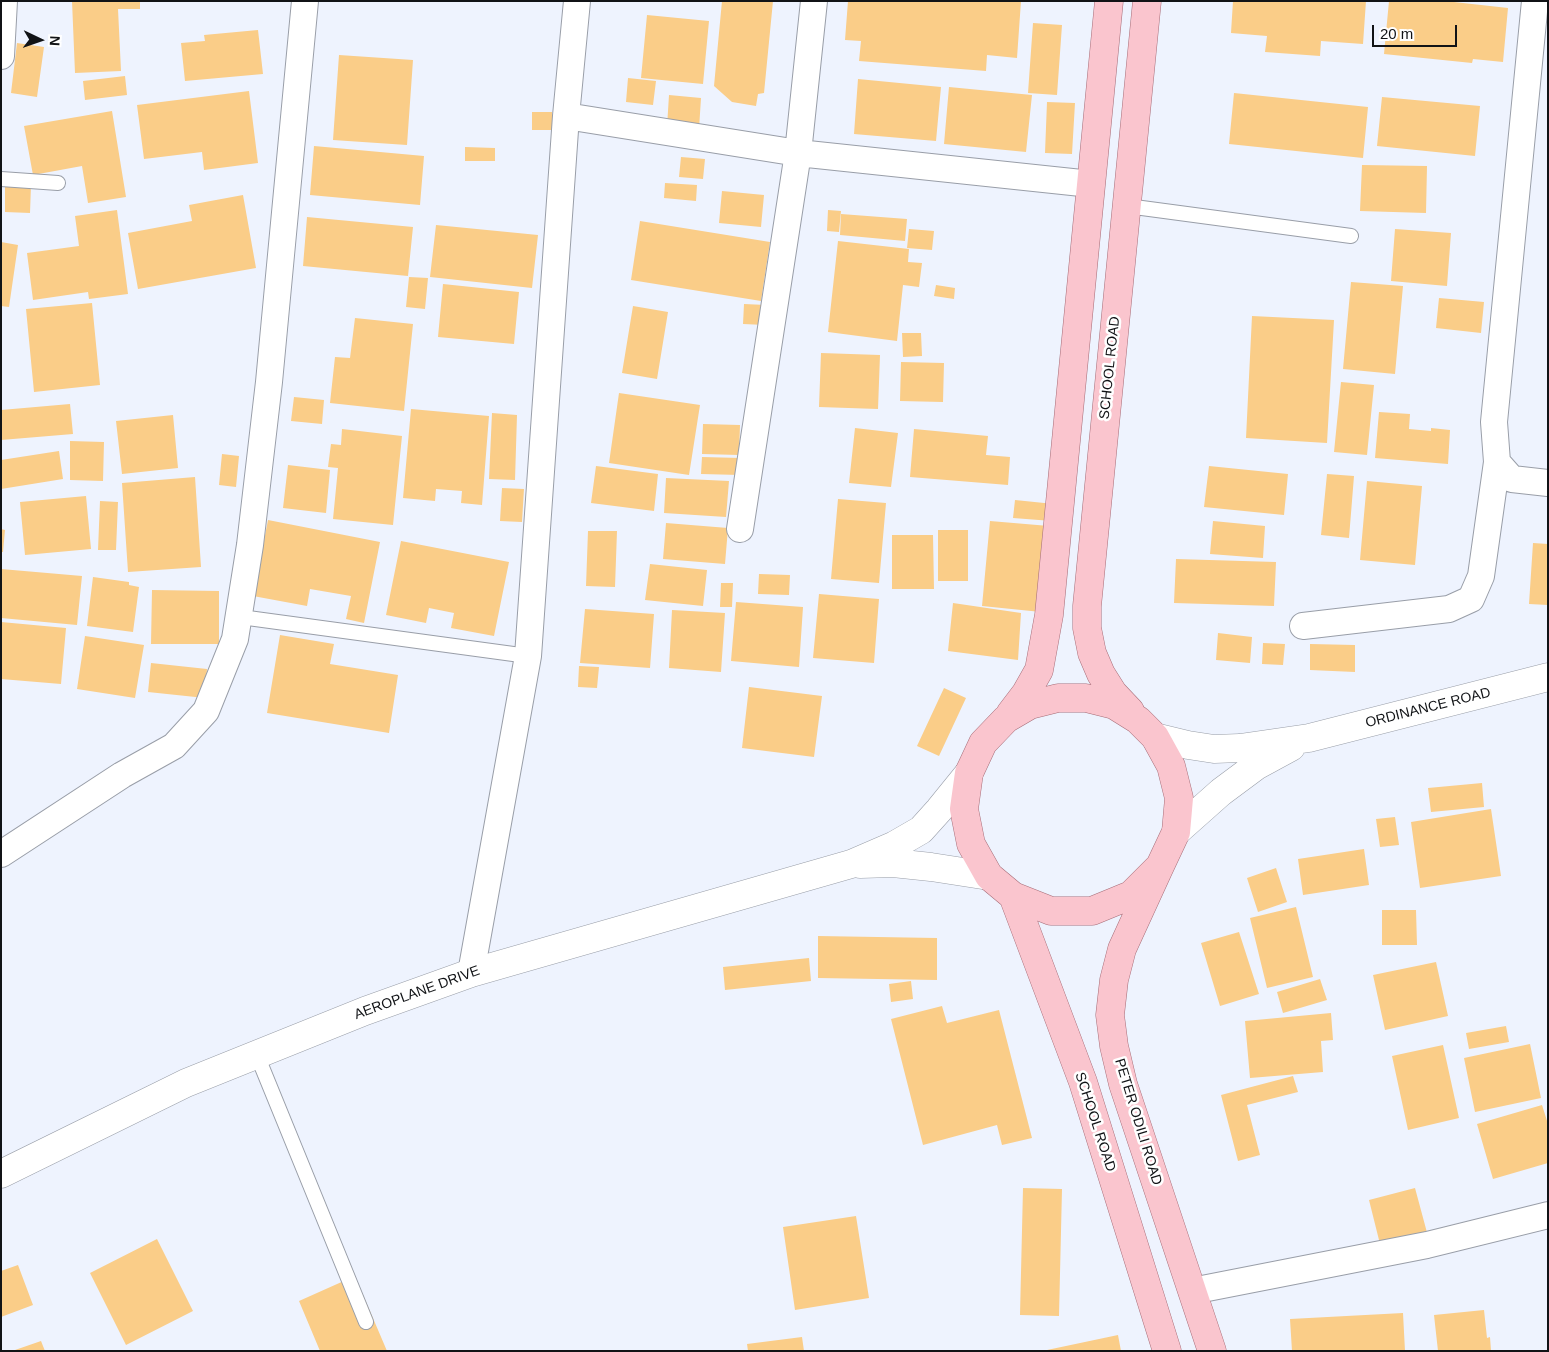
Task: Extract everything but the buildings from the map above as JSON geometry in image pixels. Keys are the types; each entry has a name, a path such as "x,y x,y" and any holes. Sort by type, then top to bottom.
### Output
{"main road":[{"path":"1109,1 1045,643 1039,670 1026,693 1006,719 983,743 968,773 964,809 971,844 990,876 1013,896 1051,911 1092,911 1131,895 1160,866"},
{"name":"SCHOOL ROAD","path":"1147,1 1087,606 1087,628 1092,653 1101,674 1113,693 1146,728 1172,766 1179,798 1176,832"},
{"path":"1006,719 1030,705 1058,698 1086,698 1114,705 1146,728"},
{"name":"PETER ODILI ROAD","path":"1176,832 1122,949 1114,980 1110,1015 1114,1046 1123,1084 1212,1351"},
{"name":"SCHOOL ROAD","path":"1013,896 1084,1082 1167,1351"}],"street":[{"path":"1,56 4,1"},
{"path":"1,854 122,775 174,746 206,711 235,639 250,545 269,382 305,1"},
{"path":"471,973 528,656 566,116 577,1"},
{"path":"740,529 798,153 814,1"},
{"path":"1303,626 1449,609 1471,599 1481,576 1497,462 1494,422 1535,1"},
{"path":"566,116 798,153 1091,184"},
{"path":"1497,462 1512,479 1548,483"},
{"name":"ORDINANCE ROAD","path":"1309,738 1548,677"},
{"path":"1146,728 1188,745 1214,749 1240,748 1309,738"},
{"path":"1176,832 1221,792 1256,766 1309,738"},
{"path":"852,864 895,845 921,830 968,773"},
{"path":"852,864 902,864 990,876"},
{"name":"AEROPLANE DRIVE","path":"1,1174 186,1083 365,1011 471,973 852,864"},
{"path":"1192,1291 1426,1245 1548,1215"}],"lane":[{"path":"1,179 58,183"},
{"path":"1126,206 1351,236"},
{"path":"248,618 528,656"},
{"path":"257,1055 366,1322"}]}
